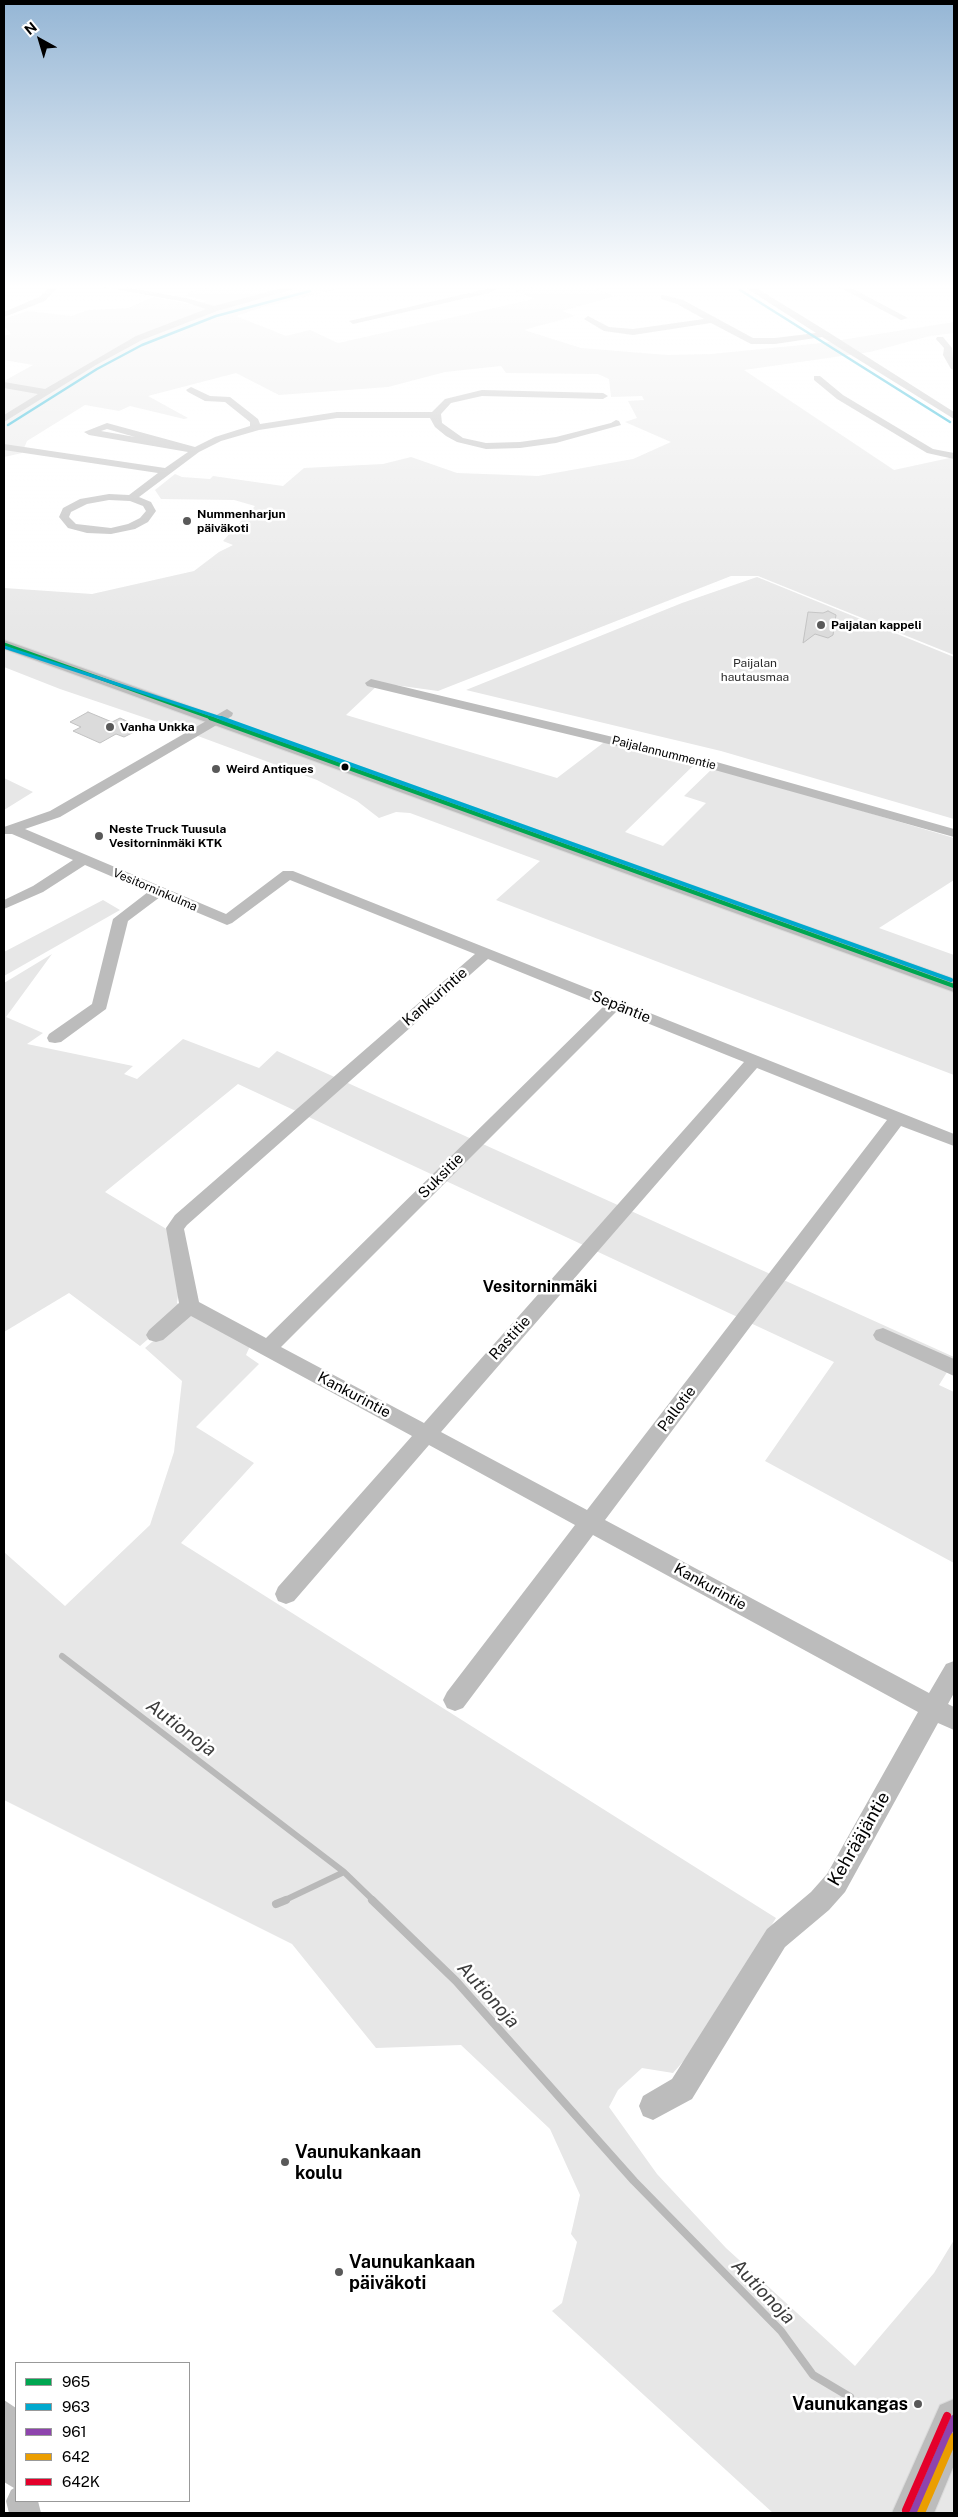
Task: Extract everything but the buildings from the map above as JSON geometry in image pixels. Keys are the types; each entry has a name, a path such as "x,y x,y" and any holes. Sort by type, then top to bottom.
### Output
{"main road":[{"path":"4,639 221,717 954,973"},
{"path":"4,644 221,717 347,766 954,986"},
{"path":"913,2513 954,2419"}],"street":[{"path":"4,419 31,401"},
{"path":"212,401 256,426"},
{"path":"131,498 147,504 151,511 144,520 131,527 111,531 87,530 72,526 64,517 72,506 91,499 109,496 131,498 191,449 256,426 337,415 435,415 448,401"},
{"path":"847,401 920,446 941,455 954,456"},
{"path":"931,401 954,416"},
{"path":"435,415 438,426 449,434 460,440 486,446 520,445 556,440 608,428 616,425 616,423"},
{"path":"108,426 191,449 139,440 89,432 108,426"},
{"path":"4,447 164,471"},
{"name":"Paijalannummentie","path":"371,683 716,766 954,833"},
{"path":"9,831 55,814 221,717"},
{"name":"Vesitorninkulma","path":"9,831 227,920 288,874"},
{"path":"4,905 38,889 84,860"},
{"name":"Sepäntie","path":"288,874 954,1140"},
{"path":"55,1038 100,1006 121,919 158,891"},
{"name":"Kankurintie","path":"486,953 181,1220 175,1228 189,1296 189,1306 944,1714"},
{"name":"Suksitie","path":"268,1348 615,1004"},
{"name":"Rastitie","path":"286,1594 425,1433 755,1060"},
{"name":"Pallotie","path":"455,1700 898,1118"},
{"path":"156,1335 189,1306"},
{"path":"882,1335 954,1368"},
{"name":"Kehrääjäntie","path":"653,2106 682,2088 776,1938 820,1901 836,1883 944,1714 954,1671"},
{"path":"4,2416 15,2468"}],"green space":[{"path":"4,401 158,401 188,418 184,419 130,406 119,411 85,405 27,441 22,453 4,457"},
{"path":"628,401 791,401 894,470 954,457 954,655 758,576 731,576 438,691 380,683 346,715 557,778 607,740 696,763 625,832 663,846 706,803 684,796 714,767 954,838 954,880 879,928 954,955 954,1075 496,900 540,861 410,813 396,812 379,818 357,801 317,780 187,732 60,689 4,667 4,588 92,594 194,571 219,552 233,545 223,541 255,506 234,500 161,499 155,490 175,474 182,477 210,479 213,476 283,486 304,468 383,464 411,457 457,473 538,476 633,459 671,442 625,422 637,418"},
{"name":"Paijalan hautausmaa","path":"757,577 954,657 954,819 721,751 466,690 682,603"},
{"path":"4,778 33,792 4,810"},
{"path":"103,900 120,910 4,976 4,952"},
{"path":"52,954 6,1017 43,1033 27,1044 133,1066 124,1074 137,1079 183,1039 259,1068 277,1051 954,1357 954,1361 939,1385 954,1392 954,1563 765,1461 834,1362 238,1084 105,1192 168,1230 179,1289 177,1303 184,1308 140,1346 69,1293 4,1332 4,983"},
{"path":"188,1311 250,1346 246,1355 259,1364 196,1427 254,1463 181,1543 776,1918 695,2048 673,2073 642,2068 618,2090 609,2107 657,2174 726,2248 855,2366 934,2273 954,2240 954,2513 773,2513 552,2311 562,2303 577,2242 571,2234 580,2195 550,2129 461,2045 376,2048 292,1944 4,1800 4,1552 65,1606 150,1525 174,1452 182,1381 145,1348"}],"waterway":[{"name":"Autionoja","path":"62,1656 344,1872"},
{"path":"283,1901 344,1872"},
{"name":"Autionoja","path":"344,1872 374,1901"},
{"path":"276,1904 286,1900"},
{"name":"Autionoja","path":"372,1900 456,1981 634,2181 781,2331 813,2375 850,2397"}],"transit line":[{"name":"963","path":"8,425 45,401"},
{"name":"963","path":"917,401 950,422"},
{"name":"965","path":"4,644 954,986"},
{"name":"963","path":"4,647 209,714 951,980"},
{"name":"642K","path":"906,2510 947,2416"},
{"name":"961","path":"913,2513 954,2419"},
{"name":"642","path":"921,2513 954,2437"}],"place":[{"name":"Nummenharjun päiväkoti","path":"187,521"},
{"name":"Paijalan kappeli","path":"821,625"},
{"name":"Vanha Unkka","path":"110,727"},
{"name":"Weird Antiques","path":"216,769"},
{"name":"Neste Truck Tuusula Vesitorninmäki KTK","path":"99,836"},
{"name":"Vaunukankaan koulu","path":"285,2162"},
{"name":"Vaunukankaan päiväkoti","path":"339,2272"},
{"name":"Vaunukangas","path":"918,2404"}],"district":[{"name":"Vesitorninmäki","path":"540,1287"}]}
